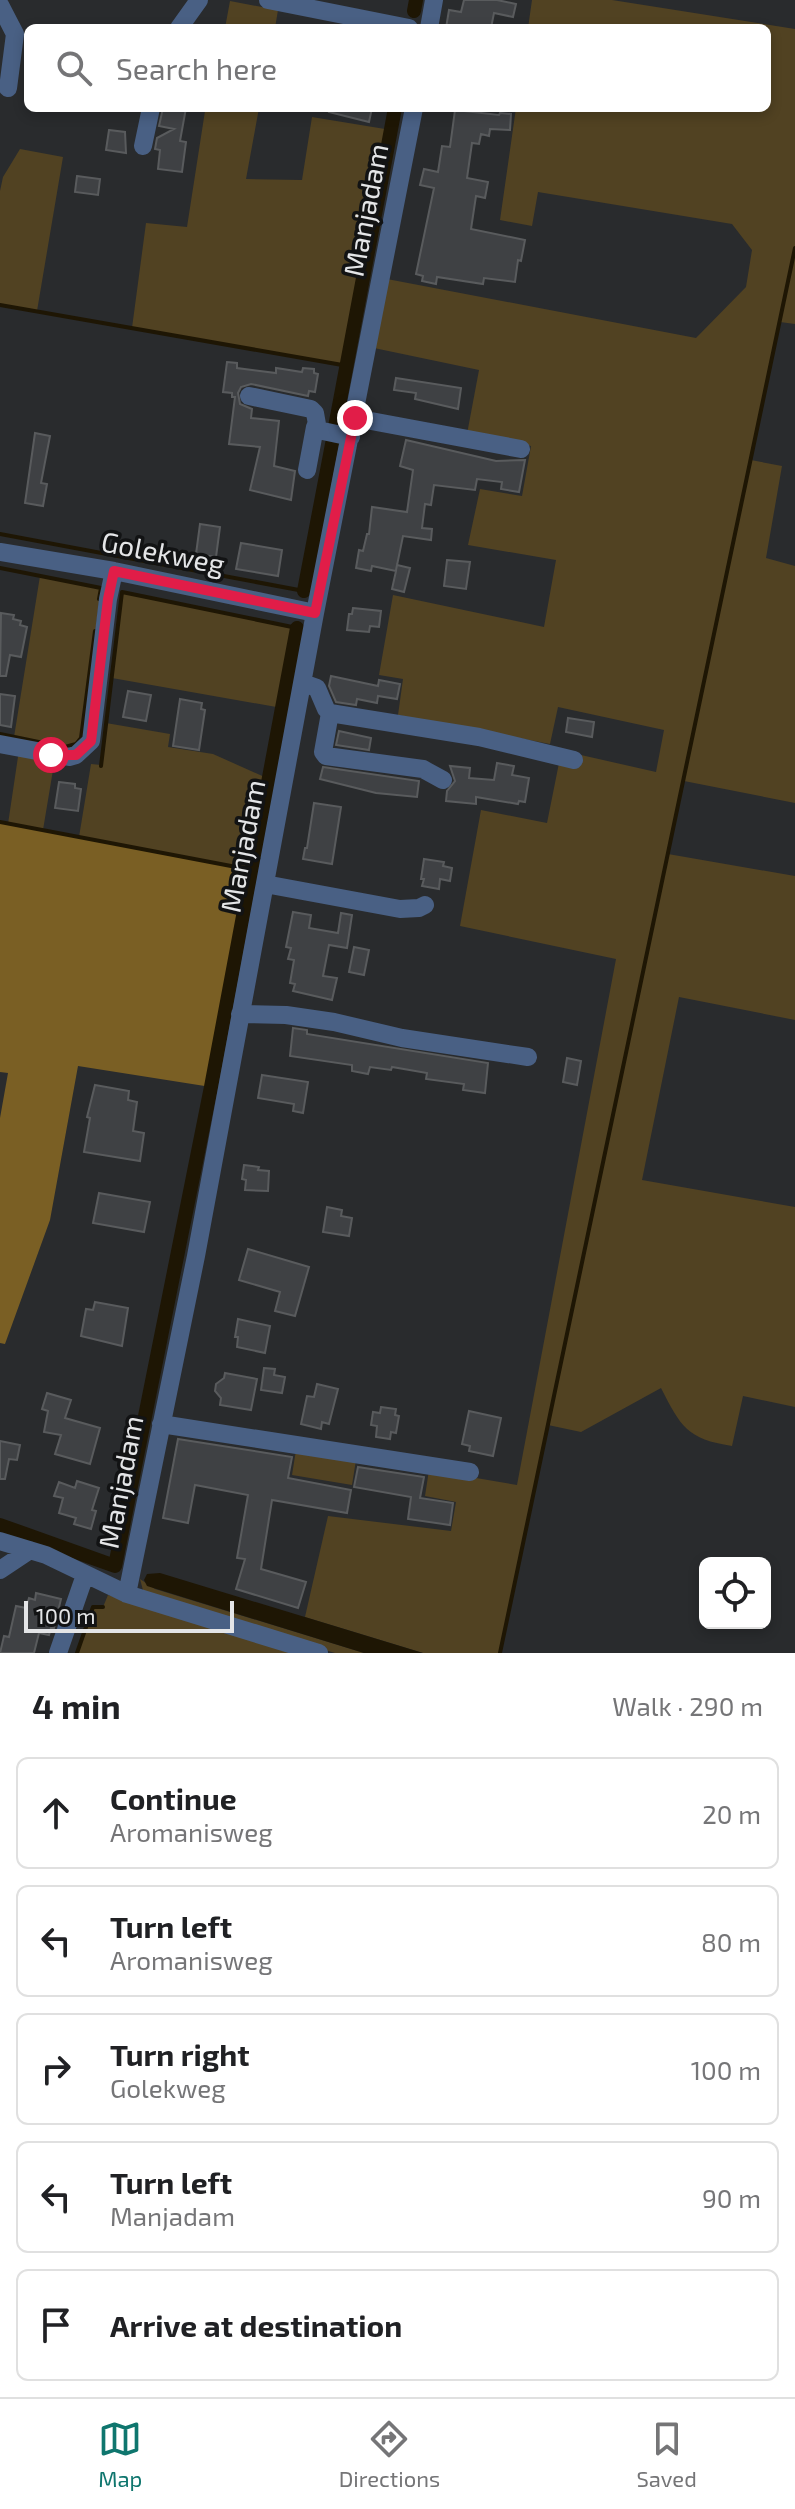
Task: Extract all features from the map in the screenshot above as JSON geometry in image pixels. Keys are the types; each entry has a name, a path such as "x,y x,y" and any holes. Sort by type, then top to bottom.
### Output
{"street":[{"path":"182,24 199,0"},
{"path":"268,0 389,24"},
{"path":"430,24 434,0"},
{"path":"0,5 15,34 8,88"},
{"path":"143,146 150,112"},
{"name":"Manjadam","path":"127,1594 196,1256 315,613 413,112"},
{"path":"249,396 311,409 315,413 307,470"},
{"path":"355,418 521,449"},
{"path":"315,427 351,437"},
{"name":"Golekweg","path":"0,552 114,571 315,613"},
{"path":"0,744 69,757 76,755 91,741 114,571"},
{"path":"303,683 317,688 330,713 479,737 574,760"},
{"path":"330,713 323,746 326,756 423,769 443,780"},
{"path":"265,884 400,909 425,905"},
{"path":"240,1014 286,1015 334,1022 402,1038 528,1057"},
{"path":"161,1424 470,1472"},
{"path":"0,1541 30,1550 127,1594 319,1653"},
{"path":"0,1570 30,1550"},
{"path":"58,1653 85,1575"}],"shaded area":[{"path":"532,0 612,0 763,24 529,24"},
{"path":"230,1 278,10 276,24 226,24"},
{"path":"771,25 795,29 795,324 780,322 751,460 782,466 766,558 795,566 795,803 684,781 668,854 795,876 795,1020 679,997 642,1180 795,1207 795,1407 743,1396 732,1446 705,1439 687,1429 674,1413 661,1388 581,1432 548,1425 500,1653 423,1653 305,1617 328,1516 451,1531 456,1502 425,1496 429,1470 517,1485 616,959 460,926 481,810 547,823 559,763 581,755 656,772 664,730 558,707 550,744 398,715 403,679 379,675 393,595 544,627 556,560 468,545 480,489 522,496 531,446 467,434 479,370 374,348 387,279 696,338 746,287 752,250 732,224 538,192 532,226 500,220 515,112 771,112"},
{"path":"205,112 258,112 246,179 302,180 312,117 391,130 348,366 132,328 146,223 187,227"},
{"path":"20,149 63,157 37,311 0,305 0,191 3,177"},
{"path":"40,576 101,588 81,738 67,746 50,746 14,737"},
{"path":"122,592 297,628 282,708 112,678"},
{"path":"106,723 170,734 168,747 213,754 269,779 252,870 79,837 91,764 101,765"},
{"path":"19,750 55,758 43,830 8,824"},
{"path":"0,822 252,870 211,1087 78,1066 50,1220 5,1344 0,1343 0,1118 8,1073 0,1072"},
{"path":"296,1450 356,1460 352,1485 292,1475"},
{"path":"160,1573 423,1653 364,1653 147,1586 144,1580 147,1574"},
{"path":"140,1579 155,1589 364,1653 335,1653 152,1597 144,1594"},
{"path":"108,1595 297,1653 77,1653 93,1607 103,1607"}],"building":[{"path":"464,0 497,0 516,4 513,17 494,13 492,24 447,24 449,10 461,12"},
{"path":"162,112 185,112 180,141 186,142 182,172 158,169 160,150 155,149 157,138 174,129 159,126"},
{"path":"329,112 371,112 369,122"},
{"path":"455,112 511,114 510,130 490,129 489,136 481,134 479,144 472,143 467,178 488,182 485,198 476,196 471,229 525,240 515,282 484,278 483,284 437,277 436,284 422,281 423,276 416,274 434,188 420,185 424,169 438,172 442,146 450,147"},
{"path":"109,130 125,132 126,153 106,150"},
{"path":"77,176 100,179 98,195 75,192"},
{"path":"227,362 237,363 237,368 276,373 276,368 302,372 303,368 314,369 314,373 318,374 315,392 309,391 308,396 251,384 241,387 238,393 240,404 252,409 251,418 279,421 274,466 295,471 291,500 250,490 260,447 229,444 235,397 232,393 223,392"},
{"path":"396,378 461,388 458,409 415,399 416,393 394,390"},
{"path":"35,433 50,436 41,483 47,484 43,506 25,503"},
{"path":"406,440 496,461 525,460 519,492 501,489 502,482 477,479 475,490 434,485 431,505 425,504 422,528 432,529 431,540 403,536 397,565 410,568 404,592 392,589 396,571 372,566 371,571 356,568 359,550 363,551 369,534 372,507 407,512 413,470 400,466"},
{"path":"200,524 220,527 216,557 196,554"},
{"path":"241,543 282,550 278,576 236,569"},
{"path":"447,560 470,562 466,589 444,586"},
{"path":"353,608 381,611 379,627 370,626 369,632 347,630"},
{"path":"1,613 14,615 13,619 27,627 21,657 10,655 6,676 0,676"},
{"path":"331,676 378,686 379,680 400,684 397,699 378,696 377,703 357,699 356,705 336,702 329,686"},
{"path":"128,691 151,695 146,721 123,717"},
{"path":"0,694 15,696 11,727 0,725"},
{"path":"180,699 202,703 201,709 205,710 199,750 173,746"},
{"path":"568,718 594,722 592,737 566,732"},
{"path":"339,731 371,738 369,750 336,745"},
{"path":"497,763 514,766 512,775 529,778 525,802 519,801 518,804 476,797 476,804 446,801 447,791 455,781 450,766 470,768 469,778 494,780"},
{"path":"323,767 419,781 417,797 376,793 320,779"},
{"path":"59,782 75,784 75,788 81,789 78,811 55,808"},
{"path":"314,803 341,807 332,864 303,859"},
{"path":"424,859 444,862 443,866 452,868 450,881 440,879 439,889 422,886"},
{"path":"293,912 311,915 309,928 338,933 341,913 352,915 347,948 329,945 323,976 337,978 332,1000 293,991 295,984 290,983 294,960 288,959 291,948 286,947"},
{"path":"354,947 369,950 364,975 349,972"},
{"path":"293,1028 307,1030 307,1034 488,1063 485,1093 463,1090 464,1084 426,1079 427,1073 370,1067 368,1074 352,1071 352,1065 290,1056"},
{"path":"567,1058 581,1061 577,1085 563,1082"},
{"path":"262,1075 308,1082 303,1113 293,1111 294,1104 258,1098"},
{"path":"95,1085 129,1091 128,1100 137,1102 133,1131 144,1133 140,1161 84,1152 90,1118 87,1117"},
{"path":"244,1165 269,1171 268,1191 245,1190 246,1180 242,1179"},
{"path":"99,1193 150,1202 144,1232 93,1223"},
{"path":"327,1207 342,1210 341,1216 352,1218 349,1236 323,1232"},
{"path":"248,1249 309,1267 295,1316 275,1311 280,1292 239,1280"},
{"path":"95,1302 128,1308 122,1346 81,1336 86,1309 93,1310"},
{"path":"238,1319 270,1326 265,1353 237,1347"},
{"path":"264,1368 275,1369 274,1375 285,1377 282,1393 261,1390"},
{"path":"225,1373 257,1379 251,1410 220,1405 216,1384"},
{"path":"317,1384 338,1389 329,1424 322,1422 321,1429 301,1424 307,1396 314,1397"},
{"path":"47,1393 71,1400 65,1418 100,1428 90,1464 55,1454 61,1435 44,1432 48,1411 42,1409"},
{"path":"381,1407 396,1409 395,1415 399,1416 396,1433 391,1432 390,1439 376,1437 377,1426 371,1425 373,1412 380,1413"},
{"path":"469,1411 501,1418 493,1456 469,1451 470,1446 462,1444"},
{"path":"178,1439 292,1457 288,1478 351,1490 347,1513 272,1500 261,1569 306,1582 298,1608 236,1589 245,1559 237,1558 248,1495 195,1485 188,1523 163,1518"},
{"path":"0,1441 20,1445 17,1460 9,1459 5,1479 0,1479"},
{"path":"358,1467 424,1477 420,1498 453,1503 450,1525 408,1519 411,1497 354,1487"},
{"path":"77,1481 99,1488 92,1510 96,1511 91,1529 74,1524 76,1518 59,1513 63,1498 54,1496 59,1482 75,1488"},
{"path":"36,1593 61,1599 54,1628 51,1628 49,1635 39,1633 34,1653 0,1653 4,1636 9,1637 16,1606 26,1608 29,1598 35,1600"}],"waterway":[{"path":"414,11 416,0"},
{"path":"335,427 394,112"},
{"path":"500,1653 795,248"},
{"path":"0,305 348,366"},
{"path":"304,591 333,439"},
{"path":"0,534 304,591"},
{"path":"0,568 101,588 99,599"},
{"path":"101,766 122,592 297,628"},
{"path":"0,1525 115,1566 211,1087 297,628"},
{"path":"65,747 76,744 81,738 95,631"},
{"path":"0,734 53,745"},
{"path":"0,822 252,870"},
{"path":"77,1653 93,1607 103,1607"}],"route":[{"path":"51,755 76,755 91,741 114,571 315,613 355,418"}]}
